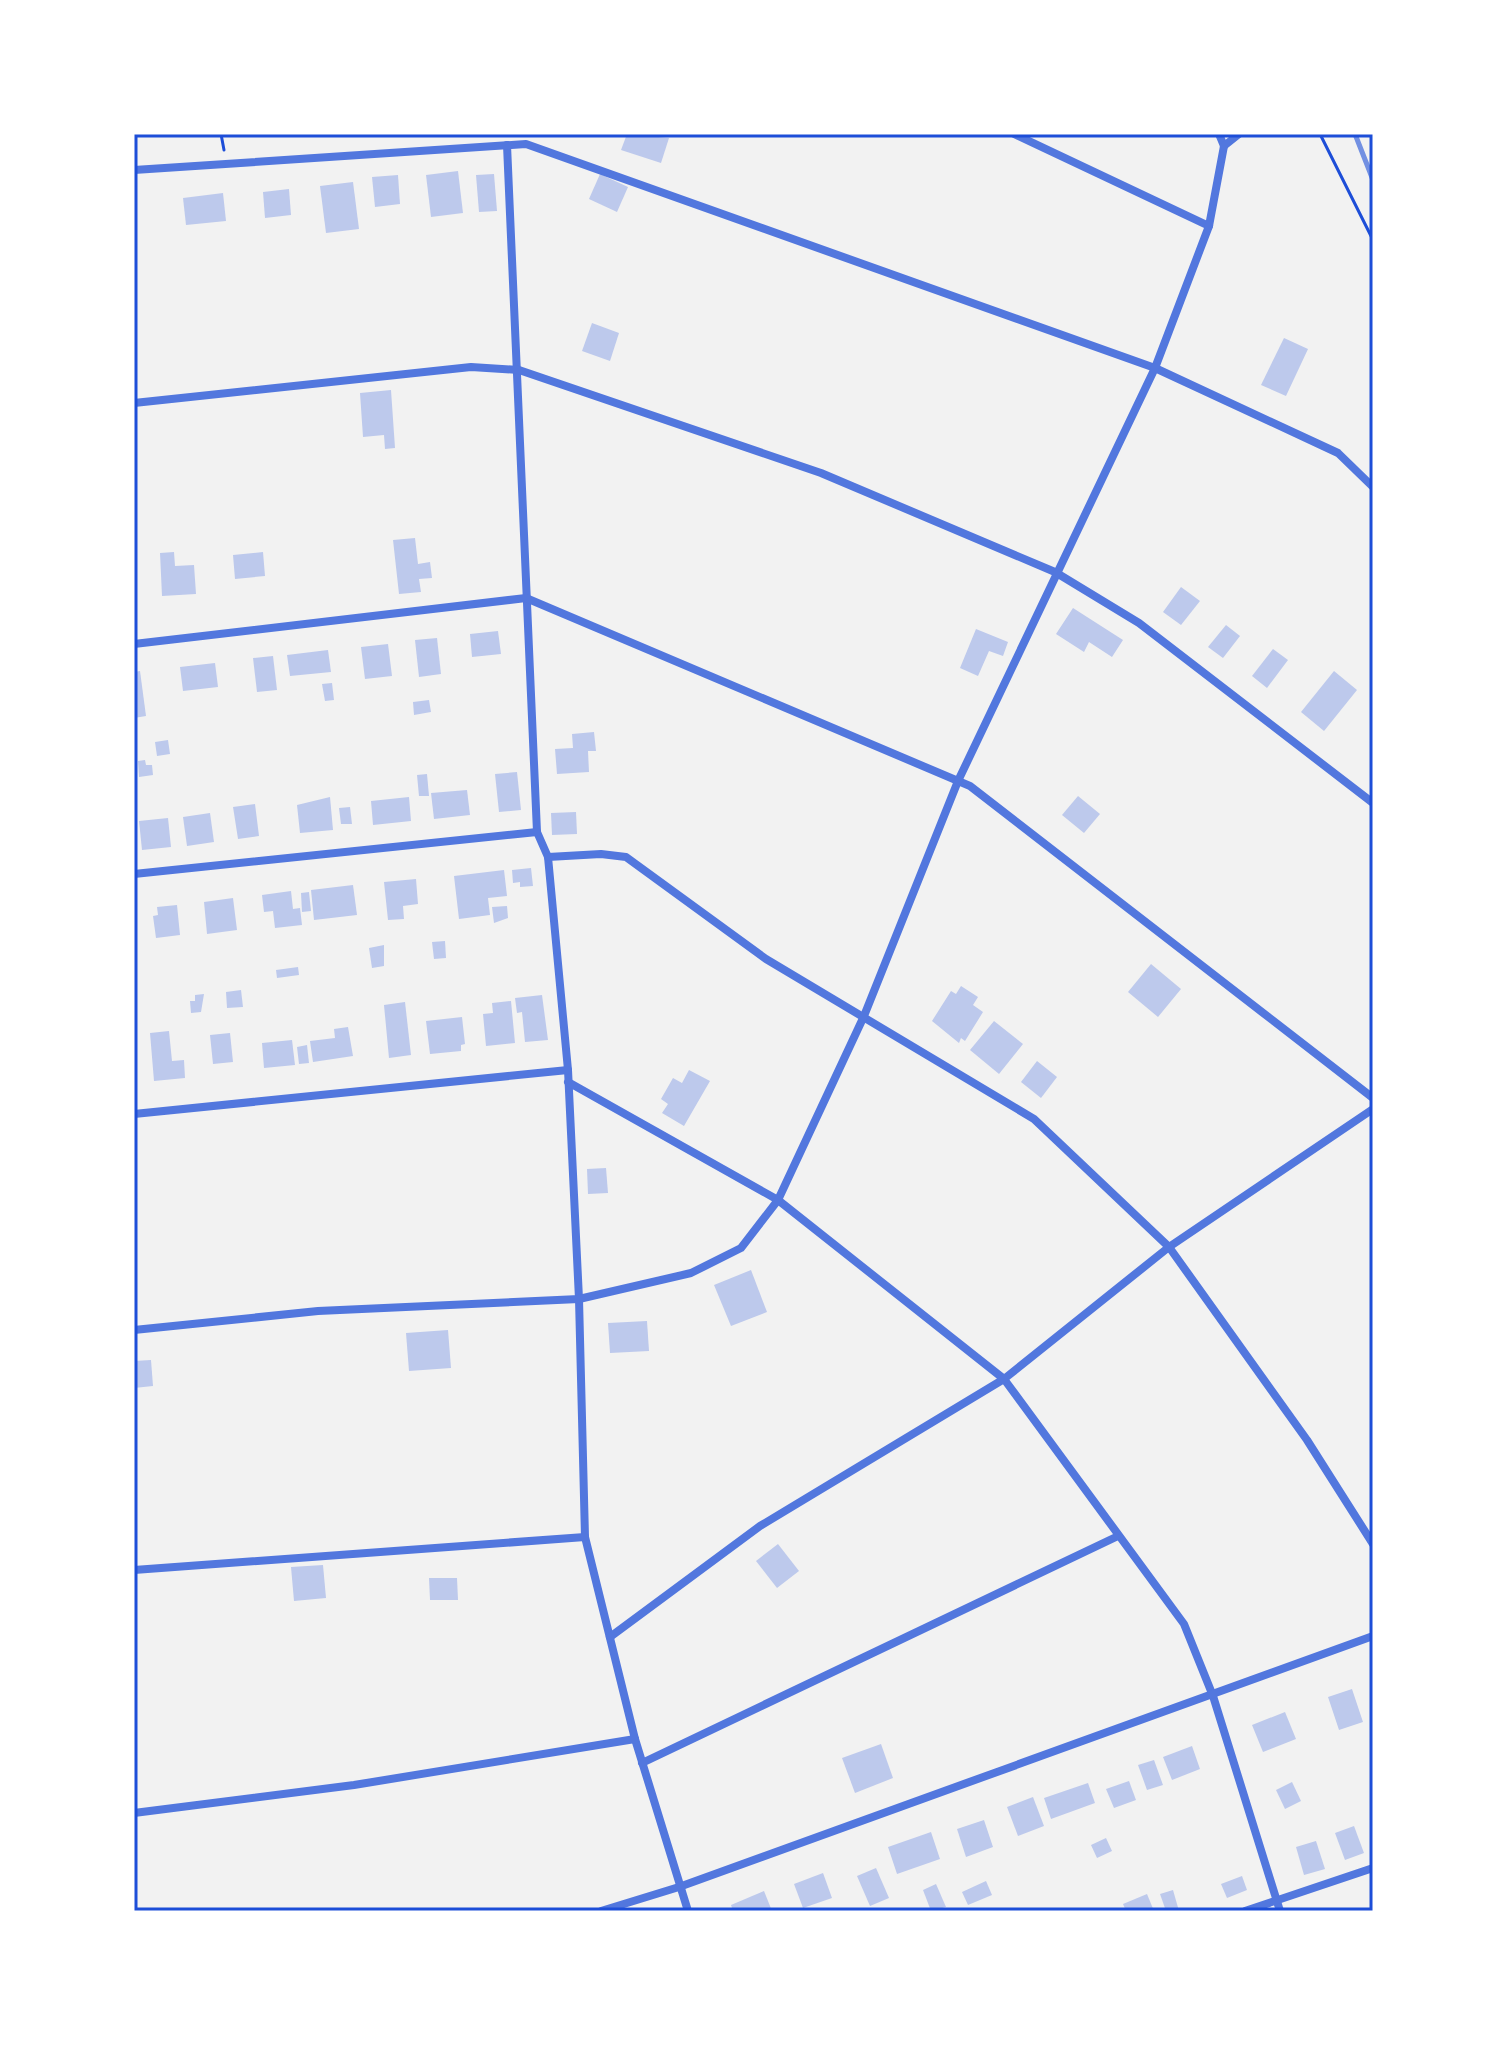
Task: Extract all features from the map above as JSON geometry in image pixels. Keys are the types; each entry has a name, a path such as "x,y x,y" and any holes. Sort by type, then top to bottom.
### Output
{"street":[{"path":"1014,134 1209,226"},
{"path":"134,1330 318,1311 579,1299 691,1273 741,1248 778,1200 864,1016 958,781 1055,572 1155,368 1209,226 1224,146 1219,134"},
{"path":"1224,146 1239,134"},
{"path":"134,170 526,144 1155,368 1338,453 1373,487"},
{"path":"507,145 537,832 548,857 568,1070 579,1299 585,1537 635,1739 688,1911"},
{"path":"134,403 471,367 519,370 821,473 1055,572 1139,623 1373,803"},
{"path":"134,644 526,598 970,786 1373,1098"},
{"path":"134,874 537,832"},
{"path":"548,857 601,854 626,857 766,959 1034,1119 1169,1247 1307,1440 1373,1544"},
{"path":"134,1114 568,1070"},
{"path":"568,1082 778,1200 1004,1379 1116,1537 1184,1624 1213,1696 1280,1911"},
{"path":"610,1637 760,1526 1004,1379 1169,1247 1373,1109"},
{"path":"134,1570 585,1537"},
{"path":"642,1763 1116,1537"},
{"path":"601,1911 679,1887 1373,1636"},
{"path":"134,1813 354,1785 635,1739"},
{"path":"1245,1911 1373,1868"}],"path":[{"path":"221,134 226,162"},
{"path":"1320,134 1373,240"}],"building":[{"path":"627,134 669,138 661,163 621,150"},
{"path":"458,171 463,213 431,217 426,175"},
{"path":"494,174 497,211 479,212 476,175"},
{"path":"600,174 628,187 617,212 589,199"},
{"path":"398,175 400,204 375,207 372,177"},
{"path":"353,182 359,229 326,233 320,186"},
{"path":"289,189 291,215 265,218 263,192"},
{"path":"223,193 226,221 186,225 183,198"},
{"path":"592,323 619,333 610,361 582,351"},
{"path":"1284,338 1308,349 1286,396 1261,385"},
{"path":"391,390 395,448 385,449 384,435 363,437 360,393"},
{"path":"415,538 418,564 430,562 432,578 419,579 421,592 399,594 393,540"},
{"path":"174,552 175,566 194,565 196,594 162,596 160,553"},
{"path":"263,552 265,576 235,579 233,555"},
{"path":"1181,587 1200,601 1181,625 1163,612"},
{"path":"1073,608 1123,640 1112,657 1089,642 1084,652 1056,634"},
{"path":"1226,625 1240,636 1223,658 1208,647"},
{"path":"976,629 1008,642 1003,656 989,651 978,676 960,668"},
{"path":"498,631 501,654 472,657 470,634"},
{"path":"437,638 441,674 419,677 415,640"},
{"path":"388,644 392,676 365,679 361,647"},
{"path":"1273,649 1288,660 1267,688 1252,676"},
{"path":"328,650 331,672 290,676 287,655"},
{"path":"273,656 277,690 257,692 253,658"},
{"path":"215,663 218,687 183,691 180,667"},
{"path":"140,671 146,716 134,718 134,672"},
{"path":"1334,671 1357,690 1324,731 1301,712"},
{"path":"332,683 334,700 325,701 322,684"},
{"path":"429,700 431,712 414,715 413,702"},
{"path":"594,732 596,751 588,751 589,772 557,774 555,749 573,748 572,734"},
{"path":"168,740 170,754 157,756 155,742"},
{"path":"145,760 146,765 152,765 153,775 139,777 138,761"},
{"path":"517,772 521,810 499,812 495,774"},
{"path":"427,774 429,796 419,796 417,775"},
{"path":"467,790 470,815 434,819 431,793"},
{"path":"1078,796 1100,814 1084,833 1062,815"},
{"path":"330,797 333,830 300,833 297,805"},
{"path":"409,797 411,821 373,825 371,801"},
{"path":"255,804 259,836 238,839 233,807"},
{"path":"350,807 352,824 341,824 339,808"},
{"path":"576,812 577,834 552,835 551,813"},
{"path":"210,813 214,842 187,846 183,817"},
{"path":"168,818 171,847 142,850 139,821"},
{"path":"531,868 533,886 520,887 520,882 513,883 512,870"},
{"path":"504,870 507,896 488,898 490,915 459,919 454,876"},
{"path":"416,879 418,904 403,906 404,919 388,920 384,882"},
{"path":"353,885 357,915 314,920 311,890"},
{"path":"291,891 293,909 300,908 302,925 275,928 273,911 264,912 262,895"},
{"path":"309,892 311,911 302,912 301,893"},
{"path":"233,898 237,930 207,934 204,902"},
{"path":"177,905 180,935 156,938 153,916 158,915 157,907"},
{"path":"507,906 508,918 494,923 492,907"},
{"path":"445,941 446,958 434,959 432,942"},
{"path":"384,945 384,966 372,968 369,948"},
{"path":"1151,964 1181,989 1158,1017 1128,992"},
{"path":"298,967 299,975 277,978 276,970"},
{"path":"961,986 978,997 973,1005 983,1012 965,1041 961,1038 959,1043 932,1021 951,991 956,994"},
{"path":"241,990 243,1007 227,1008 226,992"},
{"path":"204,994 201,1012 191,1013 190,1001 195,1001 195,995"},
{"path":"542,995 548,1040 525,1042 522,1012 517,1013 515,998"},
{"path":"511,1001 515,1043 486,1046 483,1014 493,1013 492,1003"},
{"path":"405,1002 411,1055 389,1058 384,1005"},
{"path":"462,1017 465,1044 461,1045 461,1051 430,1054 426,1021"},
{"path":"994,1021 1023,1044 999,1074 970,1050"},
{"path":"348,1027 353,1056 313,1062 310,1041 335,1038 334,1029"},
{"path":"169,1031 172,1061 184,1060 185,1078 154,1081 150,1033"},
{"path":"230,1033 233,1062 213,1064 210,1035"},
{"path":"292,1040 295,1065 264,1068 262,1043"},
{"path":"307,1045 309,1063 299,1064 297,1047"},
{"path":"1037,1061 1057,1077 1041,1098 1021,1082"},
{"path":"689,1070 710,1081 684,1126 662,1113 668,1104 661,1099 673,1078 682,1083"},
{"path":"606,1168 608,1193 588,1194 587,1169"},
{"path":"751,1270 767,1312 731,1326 714,1285"},
{"path":"647,1321 649,1351 610,1353 608,1323"},
{"path":"448,1330 451,1368 409,1371 406,1333"},
{"path":"151,1360 153,1386 134,1388 134,1361"},
{"path":"778,1544 799,1571 777,1588 756,1561"},
{"path":"323,1565 326,1598 294,1601 291,1567"},
{"path":"429,1578 457,1578 458,1600 430,1600"},
{"path":"1352,1689 1363,1722 1339,1730 1328,1697"},
{"path":"1285,1712 1296,1739 1263,1752 1252,1725"},
{"path":"881,1744 893,1778 855,1793 842,1758"},
{"path":"1192,1746 1200,1769 1172,1780 1163,1757"},
{"path":"1154,1760 1163,1785 1147,1790 1138,1765"},
{"path":"1129,1781 1136,1800 1114,1808 1106,1789"},
{"path":"1292,1782 1301,1801 1285,1809 1276,1790"},
{"path":"1088,1783 1095,1803 1051,1819 1044,1798"},
{"path":"1033,1797 1044,1826 1018,1836 1007,1807"},
{"path":"984,1820 993,1847 966,1857 957,1829"},
{"path":"1354,1826 1364,1853 1345,1860 1335,1833"},
{"path":"931,1832 940,1859 897,1874 888,1847"},
{"path":"1106,1838 1112,1851 1097,1858 1091,1845"},
{"path":"1316,1841 1325,1869 1304,1875 1296,1847"},
{"path":"876,1868 889,1898 870,1906 857,1876"},
{"path":"823,1873 832,1898 803,1908 794,1884"},
{"path":"1242,1876 1247,1890 1227,1898 1221,1884"},
{"path":"986,1881 992,1895 968,1905 962,1892"},
{"path":"936,1884 946,1907 931,1911 923,1890"},
{"path":"1173,1890 1179,1911 1166,1911 1160,1894"},
{"path":"764,1891 772,1911 733,1911 731,1905"},
{"path":"1147,1894 1154,1911 1126,1911 1123,1904"}],"railway":[{"path":"1355,134 1373,180"}]}
